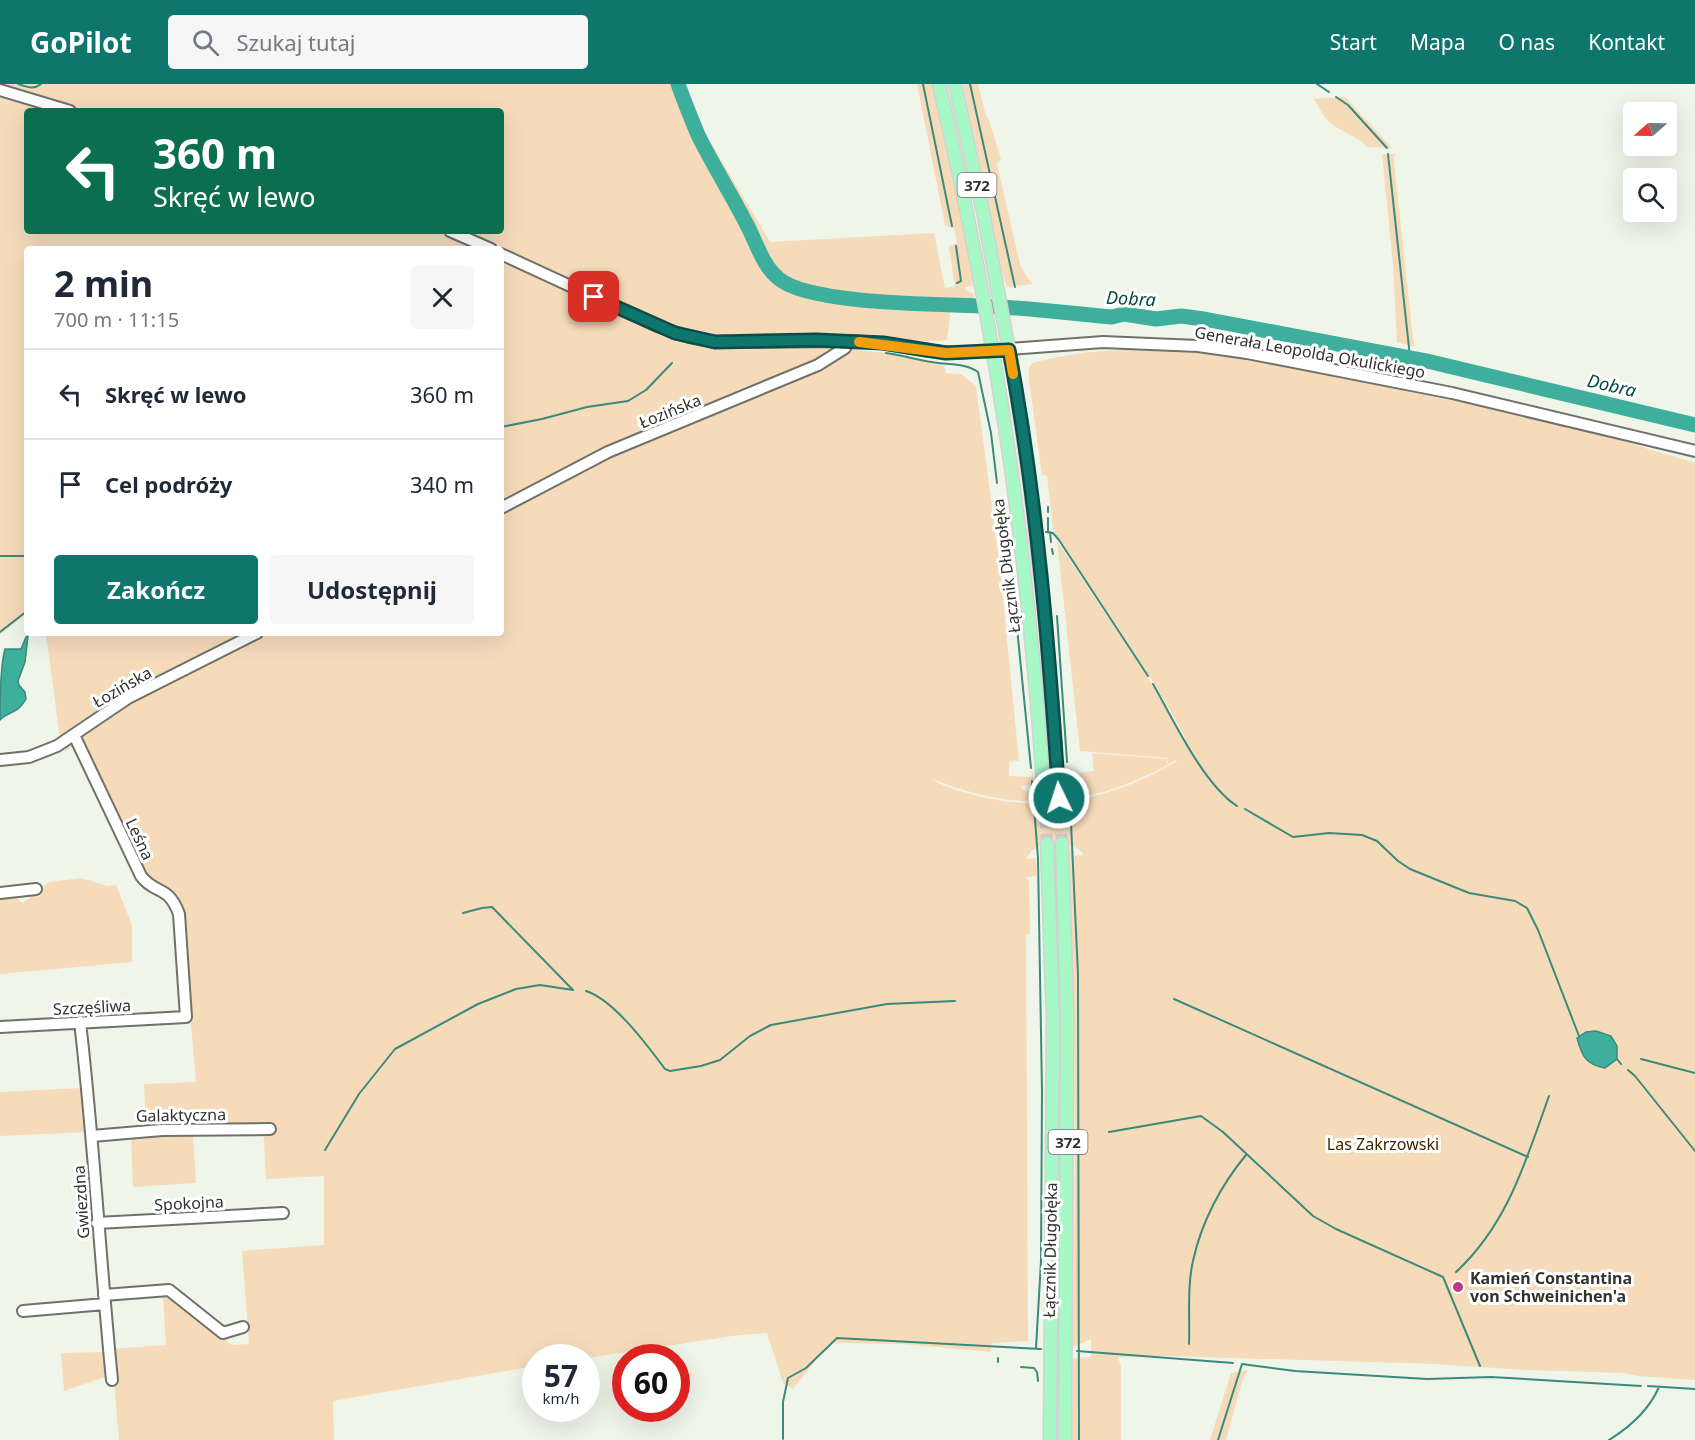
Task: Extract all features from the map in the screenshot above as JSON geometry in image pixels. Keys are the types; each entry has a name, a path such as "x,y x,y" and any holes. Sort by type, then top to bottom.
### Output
{"main road":[{"name":"Łącznik Długołęka","path":"939,84 992,352 1023,560 1044,798"},
{"name":"Łącznik Długołęka","path":"955,84 1009,350 1034,520 1046,629 1059,798"},
{"name":"Łącznik Długołęka","path":"1047,844 1053,1022 1050,1440"},
{"name":"Łącznik Długołęka","path":"1062,844 1068,1027 1065,1440"}],"street":[{"path":"0,90 60,108"},
{"path":"457,234 484,246"},
{"name":"Generała Leopolda Okulickiego","path":"504,255 657,326 689,337 715,342 848,341 892,344 946,353 992,352 1123,342 1221,348 1452,393 1695,451"},
{"name":"Łozińska","path":"504,506 608,452 818,365 845,348 848,341"},
{"name":"Łozińska","path":"0,760 29,757 57,746 128,698 251,636"},
{"name":"Leśna","path":"74,735 141,876 146,883 165,891 174,901 180,914 186,1017"},
{"path":"0,893 36,889"},
{"name":"Szczęśliwa","path":"0,1027 186,1017"},
{"name":"Gwiezdna","path":"80,1023 92,1136 97,1223 112,1380"},
{"name":"Galaktyczna","path":"92,1136 162,1130 270,1129"},
{"name":"Spokojna","path":"97,1223 284,1213"},
{"path":"23,1311 169,1290 223,1333 243,1327"}],"green space":[{"name":"Las Zakrzowski","path":"0,84 683,84 708,138 770,242 934,233 945,288 955,286 949,249 957,243 954,229 945,225 917,84 932,84 975,285 964,287 970,293 973,292 975,305 948,304 950,317 947,340 857,336 855,350 896,354 944,366 946,373 961,374 976,386 1000,568 1019,761 1009,762 1009,776 1033,777 1030,781 1032,785 1021,786 1022,789 1038,797 1052,799 1065,795 1080,785 1080,783 1070,783 1067,775 1094,771 1092,753 1166,759 1168,765 1118,787 1094,794 1043,801 1018,801 991,797 930,778 948,787 1008,802 1058,802 1083,798 1131,784 1177,761 1169,764 1166,758 1080,751 1057,541 1147,676 1188,747 1183,733 1154,683 1053,529 1047,476 1042,475 1029,380 1029,368 1032,363 1076,354 1122,350 1168,351 1261,361 1543,420 1695,463 1695,1380 1623,1373 1434,1364 1167,1356 1118,1357 1121,1367 1121,1440 1072,1440 1073,1359 1091,1357 1091,1339 1073,1347 1075,1159 1070,848 1072,856 1084,855 1071,845 1055,842 1039,846 1027,857 1027,859 1036,858 1037,876 1026,877 1029,881 1030,934 1026,934 1028,1341 992,1343 991,1352 902,1344 829,1343 793,1389 783,1383 767,1333 680,1344 612,1344 612,1354 600,1356 600,1344 522,1344 522,1368 333,1401 334,1440 119,1440 111,1349 166,1345 163,1294 167,1294 232,1345 249,1344 242,1251 324,1245 324,1176 266,1179 263,1125 146,1128 144,1084 196,1082 181,910 142,874 76,745 65,751 60,740 46,636 504,636 504,246 24,246 24,615 0,635"},
{"path":"963,84 978,84 1001,159 997,164 1020,264 1033,284 1007,287 1003,276"},
{"path":"1345,97 1392,148 1367,147 1338,129 1322,114 1314,99"},
{"path":"1382,154 1397,154 1394,156 1394,163 1414,347 1397,342 1393,265"},
{"path":"81,878 108,886 116,885 132,925 132,962 0,974 0,896 16,897 23,903 49,882"},
{"path":"84,1088 88,1132 0,1136 0,1092"},
{"path":"193,1134 196,1183 133,1187 131,1136"},
{"path":"105,1352 107,1368 105,1377 64,1391 61,1353"},
{"path":"1248,1370 1243,1378 1226,1440 1210,1440 1231,1373"}],"water":[{"path":"28,636 25,662 18,681 25,692 26,699 20,708 0,720 1,674 5,649 21,649"},
{"path":"1596,1031 1611,1036 1617,1046 1617,1059 1605,1068 1593,1065 1586,1059 1577,1038 1586,1032"}],"waterway":[{"path":"18,84 27,87 41,84"},
{"name":"Dobra","path":"678,84 698,135 746,223 763,260 772,273 794,287 845,298 876,301 1032,309 1112,317 1124,314 1156,319 1181,316 1204,319 1427,361 1695,425"},
{"path":"923,84 952,226"},
{"path":"970,84 1015,287"},
{"path":"1317,84 1329,92"},
{"path":"1336,97 1348,105 1387,148"},
{"path":"1388,154 1410,357"},
{"path":"956,246 961,281 957,283"},
{"path":"886,353 962,366 978,372 991,433 997,483"},
{"path":"504,426 587,407 628,401 646,390 672,363"},
{"path":"1048,507 1048,512"},
{"path":"999,514 1000,519"},
{"path":"1048,518 1048,532"},
{"path":"1002,524 1006,549"},
{"path":"1046,532 1053,533 1059,540 1148,676"},
{"path":"1050,532 1051,542"},
{"path":"1052,549 1053,554"},
{"path":"0,556 24,556"},
{"path":"1006,556 1006,561"},
{"path":"1013,609 1016,618 1031,768"},
{"path":"0,632 24,613"},
{"path":"1057,616 1067,762"},
{"path":"1153,684 1179,732 1212,783 1237,806"},
{"path":"1069,780 1078,974 1079,1440"},
{"path":"1032,781 1038,858 1042,1092 1041,1261 1036,1348"},
{"path":"1245,809 1293,837 1329,833 1362,835 1377,841 1410,869 1469,893 1515,901 1527,908 1538,930 1579,1036"},
{"path":"463,913 492,907 572,989"},
{"path":"325,1150 359,1094 395,1049 478,1004 516,989 540,985 573,990"},
{"path":"586,991 597,996 619,1013 665,1069 670,1071 720,1060 750,1036 771,1025 887,1004 955,1001"},
{"path":"1174,999 1528,1157"},
{"path":"1617,1059 1621,1064"},
{"path":"1641,1059 1695,1073"},
{"path":"1628,1070 1695,1151"},
{"path":"1456,1272 1474,1253 1502,1212 1523,1167 1549,1096"},
{"path":"1109,1132 1201,1116 1223,1132 1313,1216 1336,1229 1443,1277 1480,1366"},
{"path":"1189,1344 1190,1281 1201,1233 1213,1205 1228,1179 1246,1155"},
{"path":"783,1439 783,1402 788,1378 806,1368 837,1338 1041,1349"},
{"path":"1077,1351 1233,1363"},
{"path":"1218,1440 1242,1364 1295,1371 1427,1379 1491,1377 1641,1386"},
{"path":"1021,1367 1034,1368 1038,1381"},
{"path":"1648,1386 1695,1389"},
{"path":"1609,1440 1638,1417 1650,1403 1659,1387"}],"tunnel":[{"path":"1044,798 1047,844"},
{"path":"1059,798 1062,844"}],"slow traffic":[{"path":"859,342 883,343 946,353 1009,350 1013,374"}],"place":[{"name":"Kamień Constantina von Schweinichen'a","path":"1458,1287"}],"route":[{"path":"594,297 675,333 715,342 816,340 883,343 946,353 1009,350 1030,486 1046,629 1059,798"}]}
